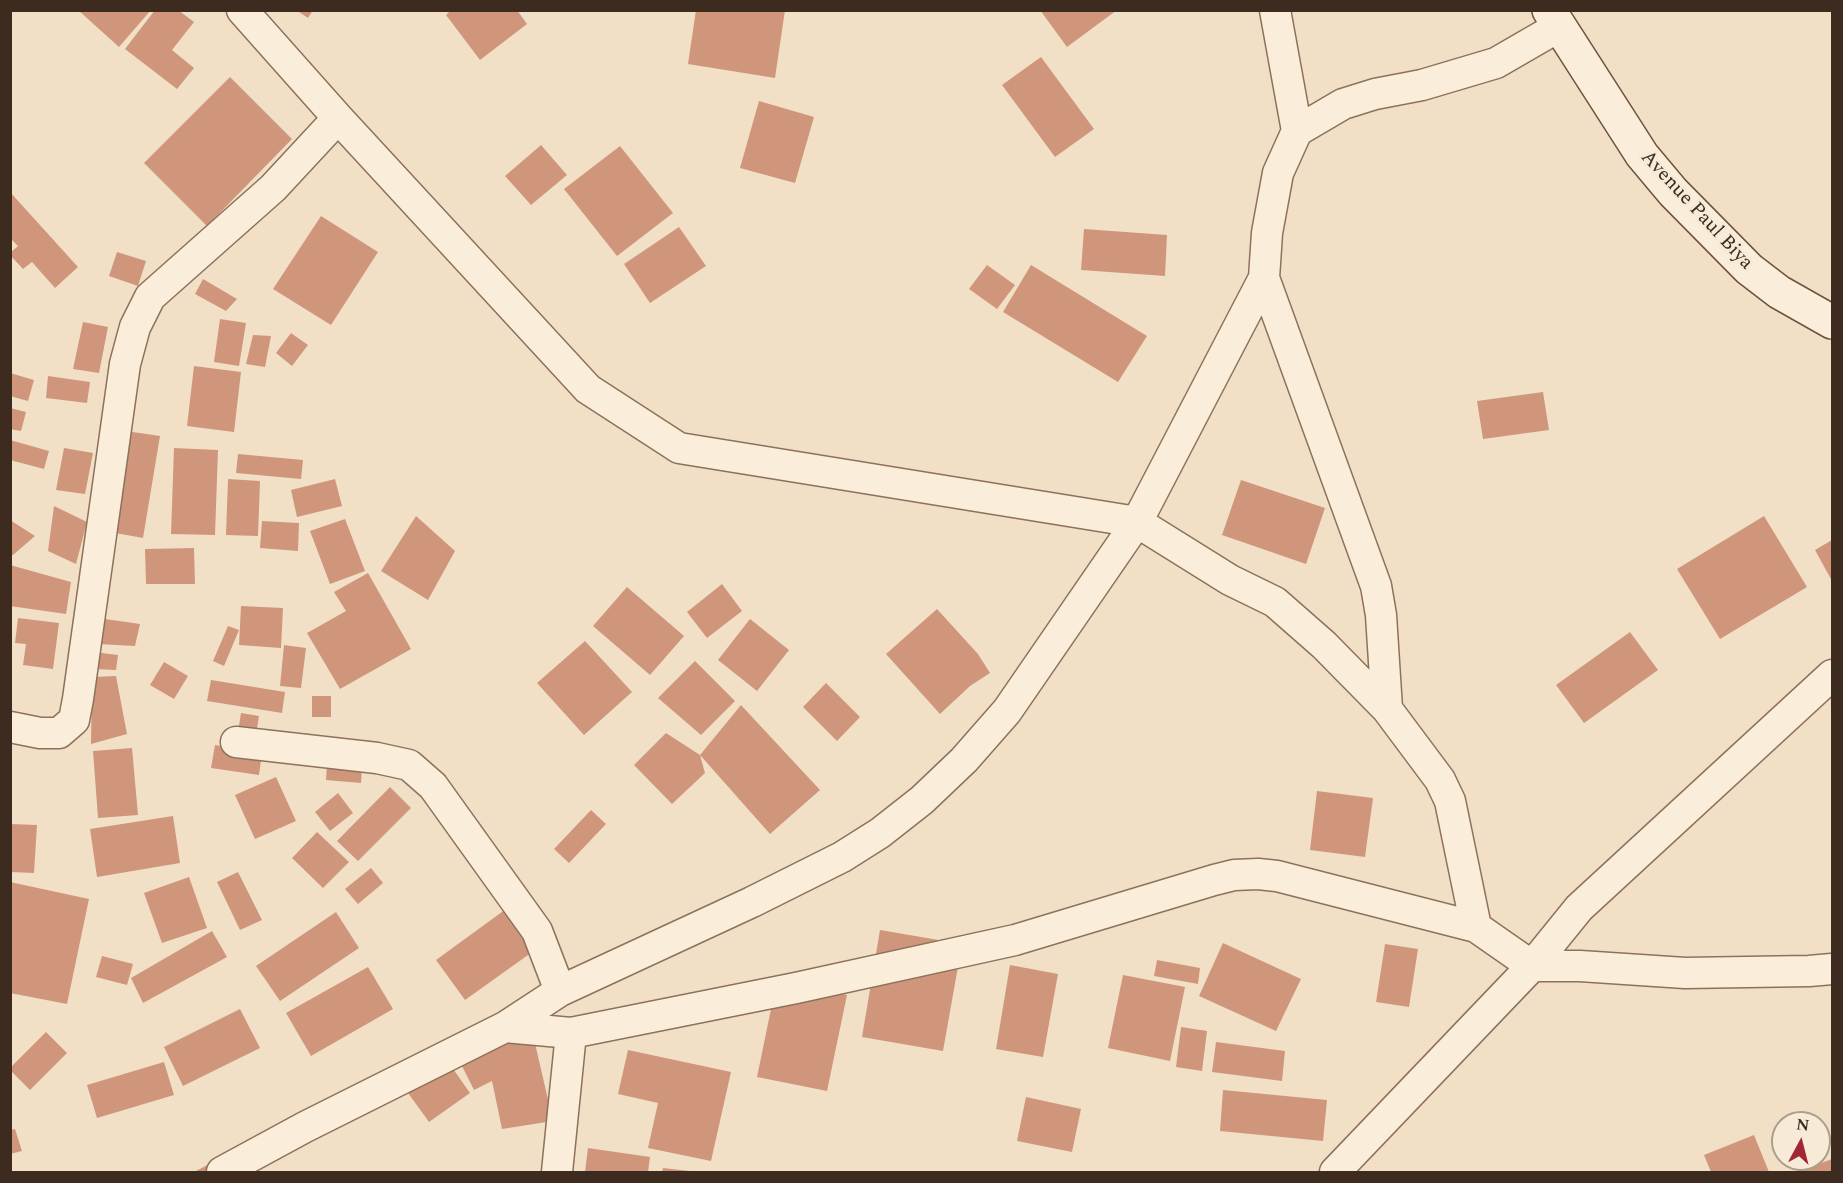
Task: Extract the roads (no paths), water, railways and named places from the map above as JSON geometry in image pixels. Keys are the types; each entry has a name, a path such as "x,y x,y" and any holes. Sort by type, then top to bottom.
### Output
{"main road":[{"name":"Avenue Paul Biya","path":"1554,18 1642,155 1680,199 1749,269 1779,292 1833,322"}],"street":[{"path":"242,10 338,118 588,389 679,448 1137,522 1230,580 1275,602 1324,645 1387,709 1428,762 1450,801 1476,927"},
{"path":"222,1173 305,1127 505,1027 560,991 752,902 842,857 880,833 922,800 964,760 1007,711 1137,522 1264,278 1267,233 1278,173 1297,131 1275,10"},
{"path":"1297,131 1343,104 1375,94 1422,85 1496,63 1554,18"},
{"path":"10,727 39,733 59,733 74,720 125,364 135,327 150,297 273,188 338,118"},
{"path":"1264,278 1376,586 1381,615 1387,709"},
{"path":"1335,1173 1532,966 1579,908 1833,675"},
{"path":"236,742 377,758 409,765 433,786 537,932 560,991"},
{"path":"505,1027 572,1033 796,988 1015,940 1234,875 1277,876 1476,927 1532,966 1580,966 1685,974 1833,969"},
{"path":"537,932 593,976"},
{"path":"558,1173 572,1033"}]}
